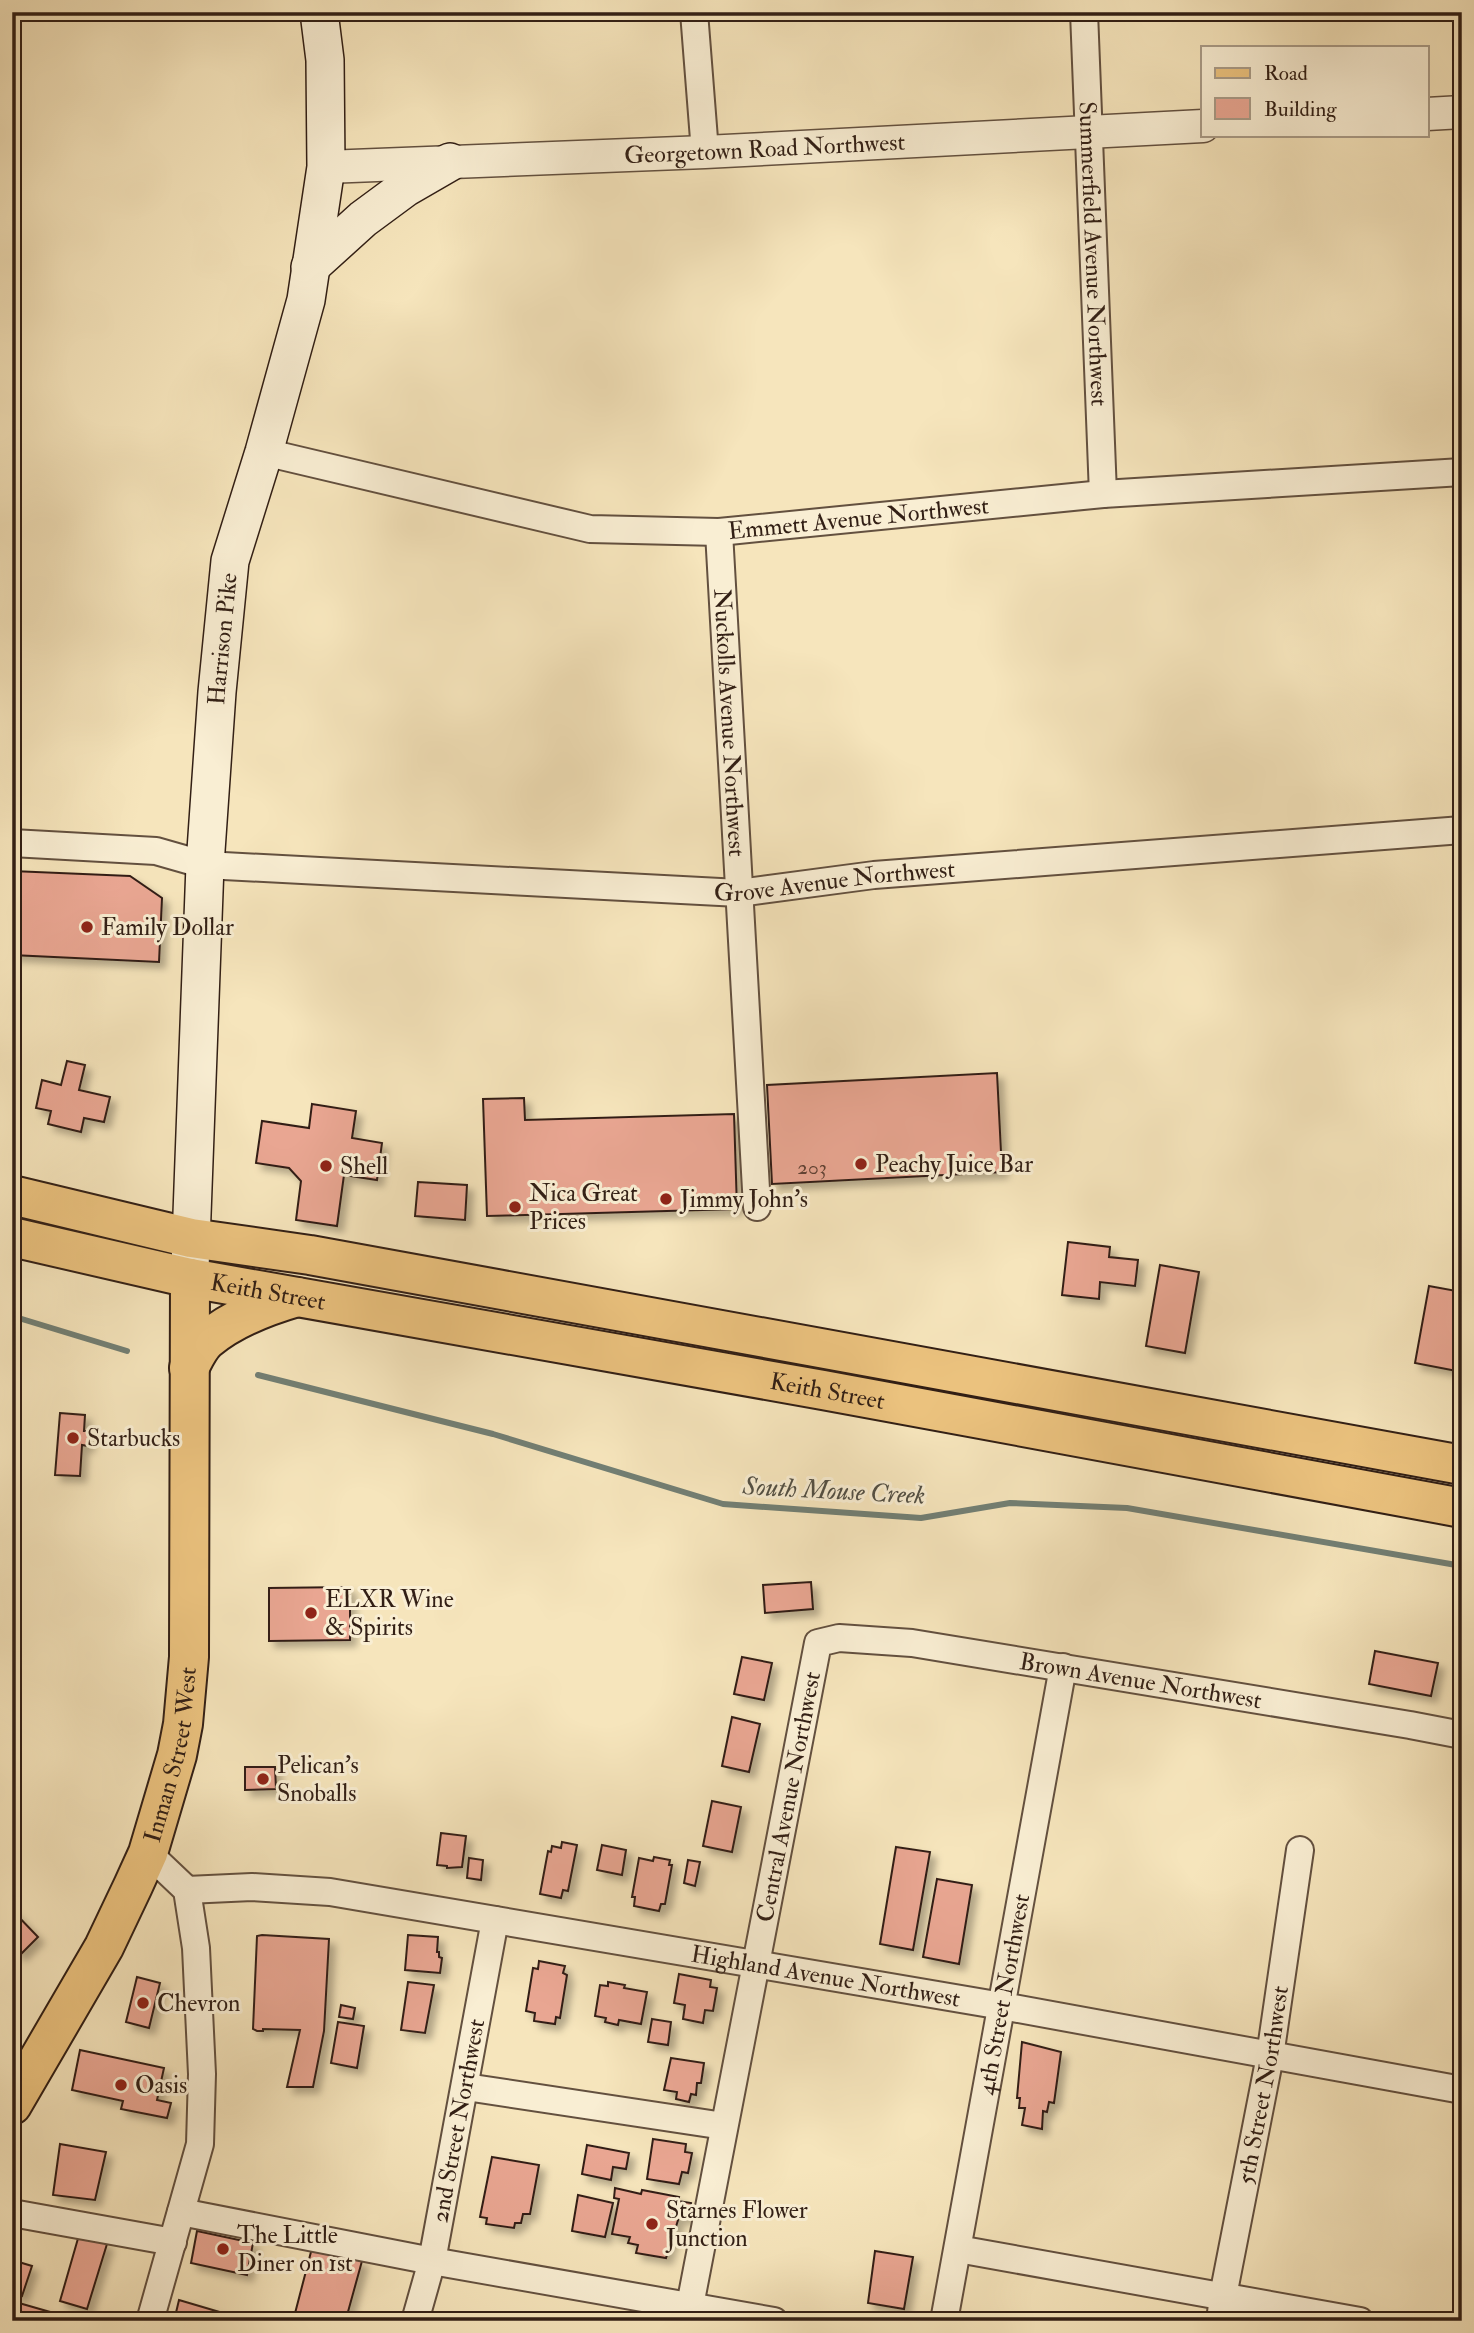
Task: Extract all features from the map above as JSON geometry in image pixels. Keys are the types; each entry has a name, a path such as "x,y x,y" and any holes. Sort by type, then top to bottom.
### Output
{"main road":[{"name":"Harrison Pike","path":"190,1278 205,865 217,692 230,561 264,452 306,300 326,167 325,60 319,12"},
{"path":"310,267 363,219 405,188 450,162"},
{"name":"Keith Street","path":"12,1195 191,1238 310,1255 1462,1465"},
{"name":"Keith Street","path":"12,1237 190,1278 823,1390 1462,1508"},
{"name":"Inman Street West","path":"12,2105 104,1947 148,1853 177,1755 187,1681 190,1564 190,1278"},
{"path":"189,1368 205,1342 213,1336 262,1307 298,1297"},
{"path":"823,1390 830,1351"}],"street":[{"path":"694,12 705,152"},
{"name":"Summerfield Avenue Northwest","path":"1084,12 1103,494"},
{"path":"1428,114 1462,112"},
{"name":"Georgetown Road Northwest","path":"326,167 705,152 1201,126"},
{"name":"Emmett Avenue Northwest","path":"264,452 590,529 719,532 1103,494 1462,472"},
{"name":"Nuckolls Avenue Northwest","path":"719,532 757,1207"},
{"name":"Grove Avenue Northwest","path":"12,843 156,851 205,865 739,893 874,874 1462,830"},
{"name":"Brown Avenue Northwest","path":"818,1643 839,1638 912,1643 1462,1735"},
{"name":"Central Avenue Northwest","path":"690,2313 818,1643"},
{"name":"4th Street Northwest","path":"944,2321 1063,1667"},
{"name":"5th Street Northwest","path":"1222,2308 1270,2056 1300,1850"},
{"path":"148,1853 187,1890 196,1948 202,2109 200,2144 150,2321"},
{"name":"Highland Avenue Northwest","path":"187,1890 252,1887 330,1892 757,1963 1462,2090"},
{"name":"2nd Street Northwest","path":"415,2321 432,2261 495,1920"},
{"path":"466,2087 724,2126"},
{"path":"181,2212 690,2313 774,2321"},
{"path":"12,2213 173,2242"},
{"path":"958,2249 1222,2308 1360,2321"}],"building":[{"name":"Family Dollar","path":"12,871 130,876 162,898 159,962 12,955"},
{"path":"67,1061 85,1065 79,1090 110,1097 104,1122 84,1118 81,1132 48,1124 51,1111 36,1108 42,1080 61,1085"},
{"path":"997,1073 1002,1172 772,1184 767,1085"},
{"path":"524,1098 525,1120 734,1114 737,1209 487,1216 483,1099"},
{"name":"Shell","path":"312,1104 356,1111 352,1138 382,1143 377,1180 344,1175 337,1226 296,1220 301,1181 289,1168 256,1163 262,1121 309,1128"},
{"path":"418,1182 467,1185 465,1220 415,1216"},
{"path":"1068,1242 1110,1247 1109,1257 1138,1260 1135,1286 1100,1282 1099,1299 1062,1295"},
{"path":"1160,1265 1199,1272 1185,1353 1146,1346"},
{"path":"1429,1286 1462,1292 1462,1372 1415,1363"},
{"name":"Starbucks","path":"60,1413 85,1415 84,1431 89,1431 88,1446 82,1445 80,1476 55,1475"},
{"path":"811,1582 813,1609 765,1613 763,1585"},
{"path":"350,1587 350,1640 269,1641 269,1588"},
{"path":"1375,1651 1438,1663 1431,1696 1369,1684"},
{"path":"742,1657 772,1663 764,1700 734,1694"},
{"path":"732,1717 760,1724 749,1772 722,1766"},
{"path":"245,1767 275,1767 276,1789 245,1790"},
{"path":"712,1801 741,1807 732,1852 703,1846"},
{"path":"441,1833 466,1836 462,1867 447,1868 437,1865"},
{"path":"562,1842 577,1845 568,1891 563,1890 561,1898 540,1894 548,1851 551,1852 552,1846 561,1848"},
{"path":"602,1845 626,1850 622,1875 597,1870"},
{"path":"896,1847 930,1852 913,1950 880,1944"},
{"path":"654,1857 670,1860 669,1865 672,1865 665,1904 661,1904 659,1911 634,1906 635,1897 632,1897 639,1858 653,1861"},
{"path":"469,1858 483,1860 481,1880 467,1878"},
{"path":"688,1860 700,1862 695,1886 684,1883"},
{"path":"937,1879 972,1885 959,1964 923,1957"},
{"path":"13,1911 38,1937 20,1955 12,1947"},
{"path":"408,1935 438,1937 437,1952 442,1958 440,1973 405,1970"},
{"path":"257,1936 329,1939 324,2031 313,2087 287,2087 300,2030 253,2029"},
{"path":"539,1961 565,1966 563,1973 567,1975 560,2018 556,2017 555,2024 534,2021 535,2013 526,2011 533,1968 538,1969"},
{"path":"679,1974 711,1980 710,1987 717,1988 713,2011 705,2010 703,2023 683,2019 685,2005 674,2003"},
{"name":"Chevron","path":"137,1977 160,1983 149,2028 126,2022"},
{"path":"408,1982 434,1985 425,2033 401,2030"},
{"path":"608,1982 647,1992 641,2024 619,2020 618,2025 605,2022 606,2018 595,2016 600,1985 608,1986"},
{"path":"341,2005 355,2008 353,2019 339,2017"},
{"path":"652,2019 671,2022 668,2045 648,2042"},
{"path":"338,2022 364,2026 357,2068 331,2063"},
{"path":"1022,2042 1061,2052 1054,2103 1049,2102 1047,2112 1043,2111 1042,2129 1022,2125 1025,2108 1019,2108 1020,2098 1017,2098"},
{"path":"80,2050 164,2068 157,2100 171,2103 167,2118 121,2109 123,2101 72,2090"},
{"path":"671,2058 704,2063 701,2083 697,2083 696,2095 691,2094 689,2102 676,2099 677,2092 664,2090"},
{"path":"653,2139 686,2144 685,2152 692,2153 688,2173 682,2172 679,2184 647,2179"},
{"path":"60,2144 106,2152 95,2200 53,2195"},
{"path":"587,2145 629,2153 626,2169 613,2167 611,2180 582,2174"},
{"path":"492,2157 539,2165 530,2214 523,2214 521,2223 515,2223 514,2228 486,2224 487,2218 480,2217"},
{"path":"615,2188 641,2194 642,2190 679,2197 678,2201 691,2203 688,2218 679,2217 666,2258 636,2253 638,2245 628,2243 630,2237 612,2234 619,2199 614,2198"},
{"path":"578,2195 613,2203 605,2237 572,2231"},
{"path":"197,2231 253,2243 247,2275 191,2263"},
{"path":"79,2235 107,2244 87,2309 60,2301"},
{"path":"312,2248 362,2261 346,2319 353,2321 293,2321"},
{"path":"875,2251 913,2257 904,2309 868,2303"},
{"path":"12,2260 32,2266 22,2296 12,2293"},
{"path":"179,2300 250,2321 174,2321"},
{"path":"12,2301 71,2318 70,2321 12,2321"},
{"path":"460,2313 495,2320 456,2321"}],"waterway":[{"name":"South Mouse Creek","path":"12,1316 127,1351"},
{"name":"South Mouse Creek","path":"258,1375 493,1434 723,1504 921,1518 1010,1503 1127,1508 1462,1566"}],"place":[{"name":"Family Dollar","path":"87,927"},
{"name":"Peachy Juice Bar","path":"861,1164"},
{"name":"Shell","path":"326,1166"},
{"name":"Jimmy John's","path":"666,1199"},
{"name":"Nica Great Prices","path":"515,1207"},
{"name":"Starbucks","path":"73,1438"},
{"name":"ELXR Wine & Spirits","path":"311,1613"},
{"name":"Pelican's Snoballs","path":"263,1779"},
{"name":"Chevron","path":"143,2003"},
{"name":"Oasis","path":"121,2085"},
{"name":"Starnes Flower Junction","path":"652,2224"},
{"name":"The Little Diner on 1st","path":"223,2249"}]}
